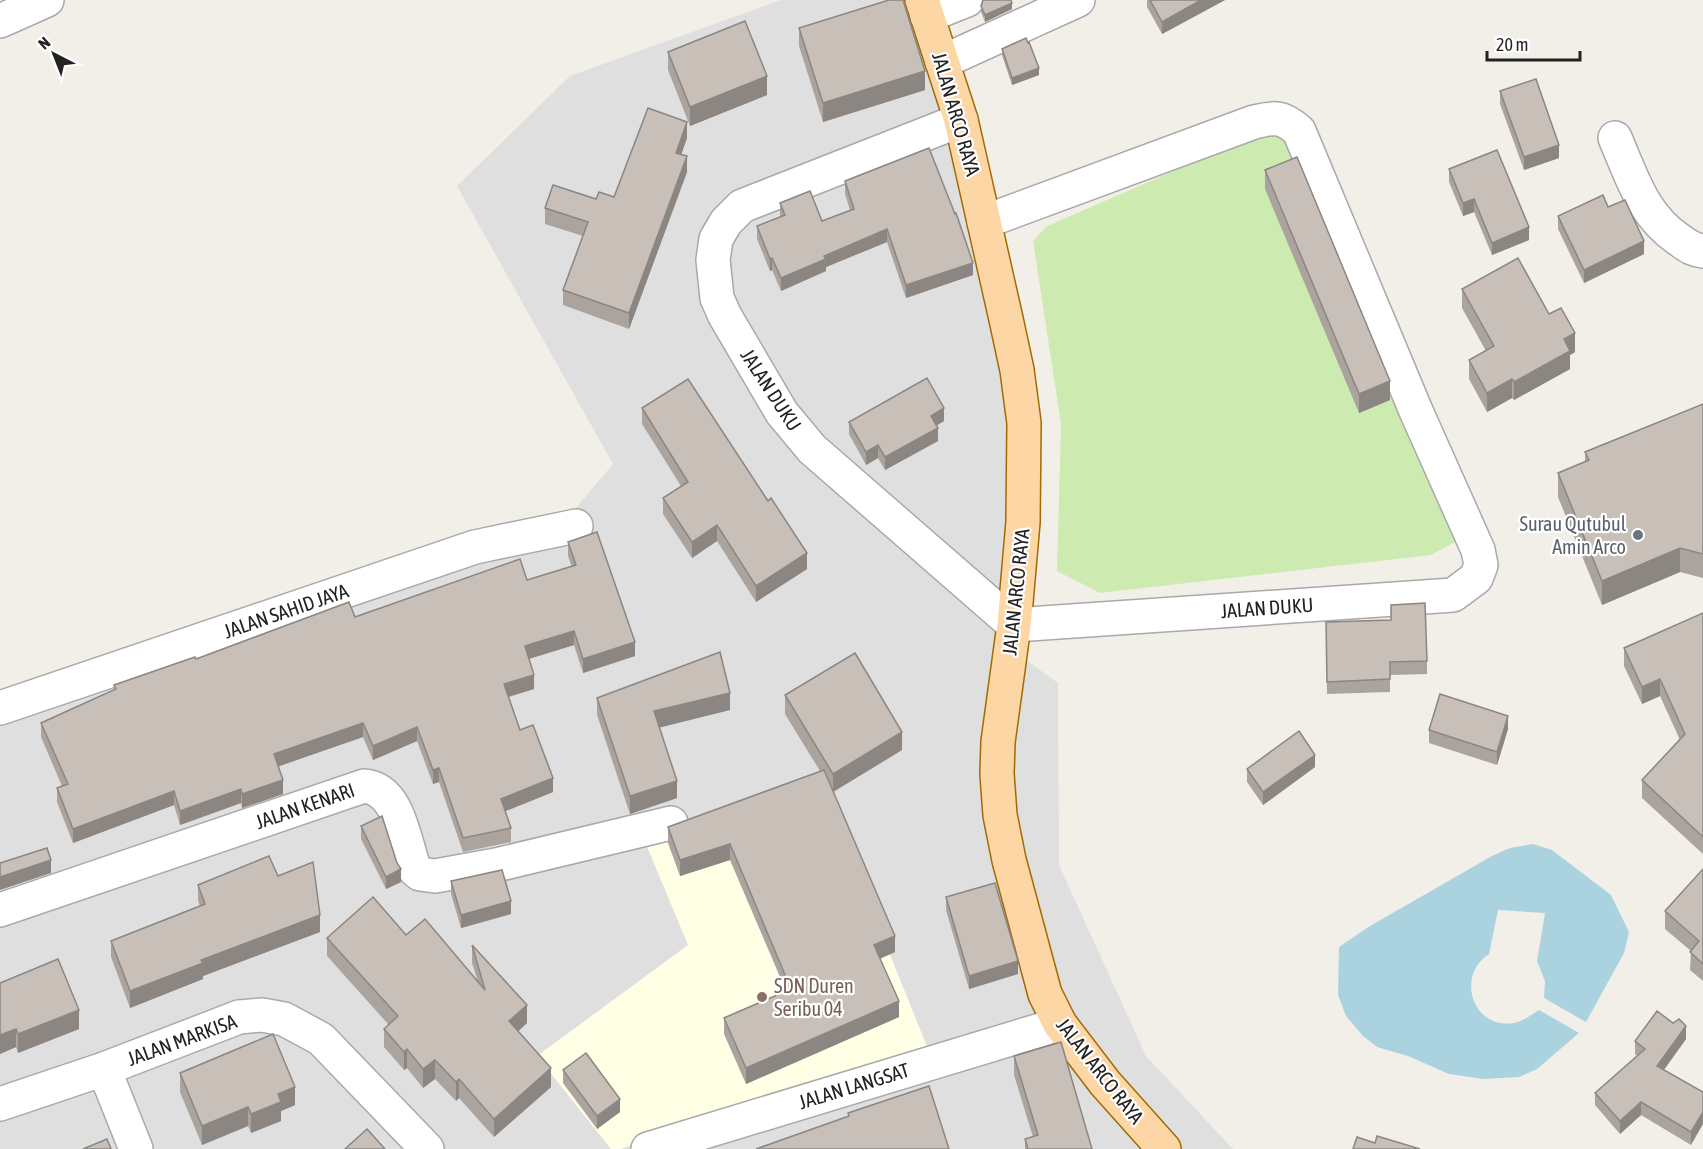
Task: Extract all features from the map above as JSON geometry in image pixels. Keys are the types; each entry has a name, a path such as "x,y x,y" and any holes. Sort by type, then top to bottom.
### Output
{"main road":[{"name":"JALAN ARCO RAYA","path":"925,8 961,120 1017,370 1024,423 1023,522 1014,625 998,742 997,774 1000,815 1009,860 1045,994 1060,1024 1105,1083 1164,1149"}],"street":[{"path":"0,21 47,0"},
{"path":"925,8 967,0"},
{"path":"942,62 1078,0"},
{"name":"JALAN DUKU","path":"961,120 742,206 726,222 716,239 713,260 714,278 717,298 725,316 782,413 812,449 1014,625 1454,595 1476,578 1481,565 1478,550 1416,411 1299,130 1288,121 1273,118 1254,122 984,222"},
{"path":"1615,138 1641,200 1662,228 1693,250 1703,251"},
{"name":"JALAN SAHID JAYA","path":"0,708 476,547 576,526"},
{"name":"JALAN KENARI","path":"0,910 364,786 375,787 383,792 390,801 403,831 415,870 420,874 435,876 496,865 671,823"},
{"name":"JALAN MARKISA","path":"0,1104 104,1069 239,1017 262,1015 284,1019 321,1039 426,1149"},
{"name":"JALAN LANGSAT","path":"648,1149 1060,1024"},
{"path":"104,1069 136,1149"}],"shaded area":[{"path":"781,0 926,0 997,268 1018,518 1001,642 1058,683 1059,865 1146,1056 1233,1149 0,1149 0,698 570,515 613,464 457,186 570,76"},
{"name":"SDN Duren Seribu 04","path":"824,791 928,1049 736,1107 621,1149 611,1149 537,1056 688,945 646,844"}],"green space":[{"path":"1280,125 1460,539 1431,555 1100,593 1057,571 1061,424 1033,241 1047,226"}],"water":[{"path":"1533,844 1552,850 1611,895 1629,932 1624,953 1586,1022 1544,998 1545,981 1537,961 1545,913 1498,910 1489,954 1479,964 1473,975 1471,987 1473,999 1479,1010 1488,1018 1500,1023 1518,1022 1539,1010 1579,1033 1537,1069 1519,1077 1483,1079 1449,1074 1408,1056 1377,1047 1363,1036 1346,1016 1338,995 1339,947 1370,926 1492,856 1510,848"}],"building":[{"path":"889,0 903,0 925,71 823,103 799,28"},
{"path":"983,0 1011,0 1012,3 985,15 981,6"},
{"path":"1150,0 1201,0 1162,22"},
{"path":"745,21 767,76 690,107 668,52"},
{"path":"1026,38 1039,68 1012,78 1002,49"},
{"path":"1536,79 1559,145 1524,157 1500,91"},
{"path":"648,108 687,122 676,153 687,156 629,313 563,290 588,222 545,208 553,185 596,199 599,192 614,197"},
{"path":"929,148 956,213 973,263 906,285 887,229 824,256 826,259 781,278 772,258 770,259 757,226 785,215 780,203 810,191 822,221 854,209 845,181"},
{"path":"1497,150 1529,227 1492,243 1474,199 1463,203 1449,169"},
{"path":"1297,157 1390,381 1359,394 1265,170"},
{"path":"1603,195 1608,207 1625,200 1644,241 1584,270 1558,216"},
{"path":"1518,258 1549,314 1561,308 1575,333 1564,339 1570,351 1514,382 1512,379 1487,393 1469,360 1494,346 1462,289"},
{"path":"927,378 944,408 931,416 938,428 885,457 878,445 866,452 849,422"},
{"path":"688,379 768,501 771,498 807,553 756,586 717,525 692,542 663,498 688,482 642,408"},
{"name":"Surau Qutubul Amin Arco","path":"1703,404 1703,554 1680,548 1602,581 1558,473 1589,460 1585,452"},
{"path":"597,532 635,642 583,659 574,631 525,646 534,675 504,684 520,730 533,725 553,778 501,799 511,828 463,838 439,768 433,770 417,727 373,746 363,723 274,754 283,780 242,794 241,789 180,811 174,791 73,829 57,788 68,784 41,723 116,689 114,685 195,657 196,659 349,602 355,617 520,559 527,580 576,565 568,542"},
{"path":"1425,603 1427,661 1390,662 1390,679 1327,682 1326,622 1391,620 1391,605"},
{"path":"1703,613 1703,837 1642,780 1685,734 1660,679 1642,687 1624,648"},
{"path":"720,652 730,693 654,711 677,781 630,796 597,698"},
{"path":"855,653 902,732 833,774 785,695"},
{"path":"1440,694 1508,716 1497,752 1429,730"},
{"path":"1299,731 1315,755 1263,792 1247,769"},
{"path":"824,770 895,936 874,945 899,1001 746,1068 724,1018 791,989 730,844 680,860 668,827"},
{"path":"382,816 401,869 386,877 361,826"},
{"path":"47,848 51,860 0,877 0,863"},
{"path":"269,856 278,876 313,862 320,915 201,960 203,963 130,991 111,941 205,904 198,885"},
{"path":"1703,869 1703,964 1690,952 1699,941 1665,911"},
{"path":"502,870 511,901 461,915 451,881"},
{"path":"995,883 1018,961 969,976 946,897"},
{"path":"373,897 406,935 425,919 485,990 472,945 527,1005 509,1021 551,1068 494,1119 459,1079 456,1082 435,1060 423,1069 407,1049 404,1052 384,1029 398,1016 327,938"},
{"path":"58,959 79,1010 18,1034 16,1029 0,1035 0,983"},
{"path":"1657,1011 1673,1023 1679,1019 1686,1026 1657,1066 1703,1092 1703,1112 1691,1132 1641,1102 1620,1121 1595,1093 1645,1049 1635,1041"},
{"path":"273,1034 295,1087 278,1094 281,1102 251,1114 248,1107 202,1126 180,1073"},
{"path":"1061,1042 1092,1149 1028,1149 1025,1139 1038,1135 1014,1056"},
{"path":"586,1053 620,1099 597,1116 563,1070"},
{"path":"929,1086 949,1149 756,1149 849,1116 848,1113"},
{"path":"367,1129 385,1149 345,1149"},
{"path":"1377,1136 1420,1149 1353,1149 1357,1137 1375,1143"},
{"path":"107,1139 111,1149 83,1149"}],"place":[{"name":"Surau Qutubul Amin Arco","path":"1638,535"},
{"name":"SDN Duren Seribu 04","path":"762,997"}]}
